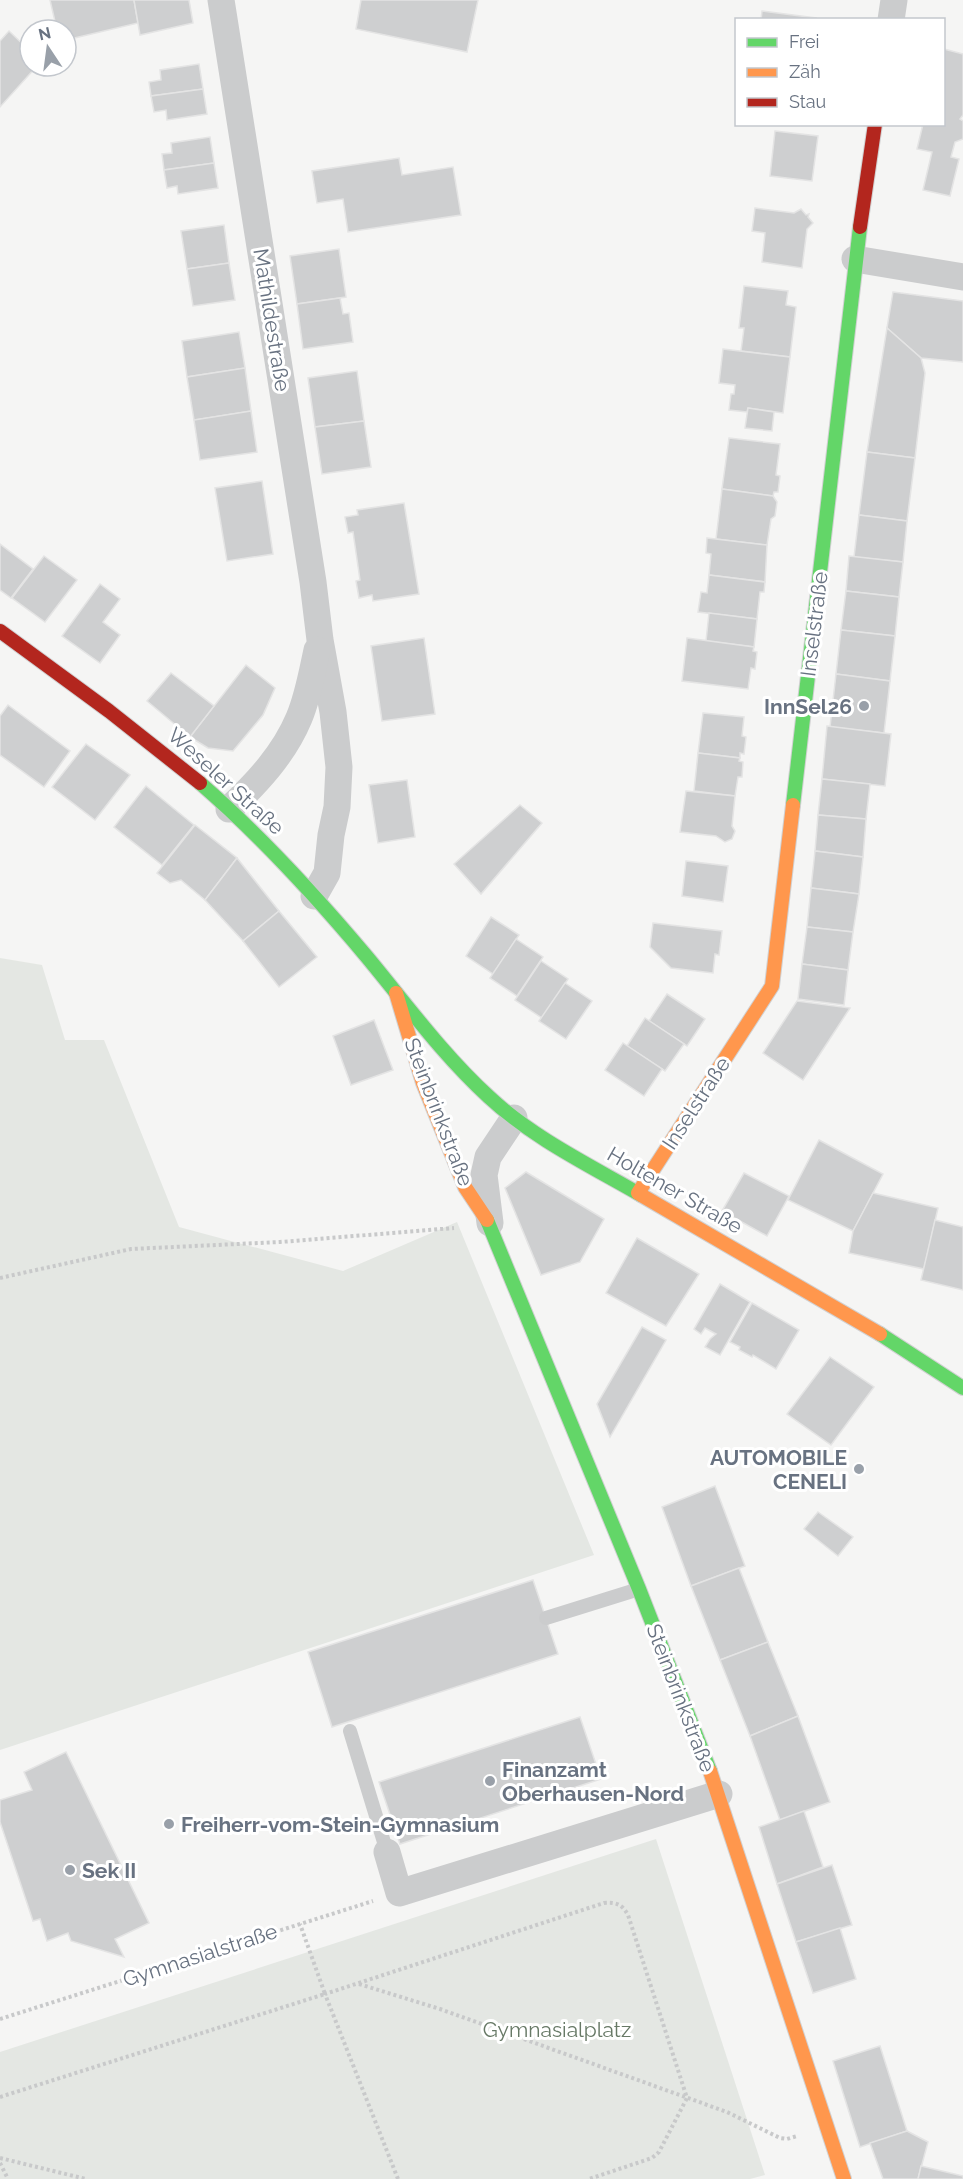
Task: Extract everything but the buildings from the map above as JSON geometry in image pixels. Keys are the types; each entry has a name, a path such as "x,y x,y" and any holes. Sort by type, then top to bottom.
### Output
{"street":[{"name":"Mathildestraße","path":"221,0 313,582 339,766 337,807 327,873 314,896"},
{"path":"891,18 894,0"},
{"name":"Inselstraße","path":"638,1193 772,986 855,259 875,126"},
{"path":"855,259 963,277"},
{"name":"Weseler Straße","path":"0,631 134,729 229,809 279,857 396,993"},
{"name":"Mathildestraße","path":"229,809 255,784 280,753 299,718 320,640"},
{"name":"Holtener Straße","path":"396,993 450,1058 489,1097 539,1136 873,1329 963,1388"},
{"name":"Steinbrinkstraße","path":"396,993 423,1083 465,1187 491,1227 639,1589 718,1794 844,2179"},
{"name":"Steinbrinkstraße","path":"491,1227 484,1175 488,1157 514,1118"},
{"path":"387,1852 399,1893 718,1794"}],"lane":[{"path":"546,1618 639,1589"},
{"path":"350,1731 387,1852"}],"path":[{"path":"0,1278 131,1249 280,1242 491,1227"},
{"name":"Gymnasialstraße","path":"0,2019 399,1893"},
{"path":"0,2097 604,1903 615,1903 623,1907 628,1915 687,2098 659,2152 652,2158 589,2179"},
{"path":"300,1923 325,1994 398,2179"},
{"path":"358,1983 440,2009 727,2112 780,2138 787,2139 826,2127"},
{"path":"0,2158 86,2179"},
{"path":"0,2163 8,2179"}],"green space":[{"path":"0,958 42,965 65,1040 104,1040 179,1227 343,1271 457,1222 594,1555 0,1750"},
{"name":"Gymnasialplatz","path":"656,1839 765,2175 750,2179 0,2179 0,2052"}],"traffic: fast":[{"path":"793,805 860,227"},
{"path":"200,783 245,824 307,889 367,957 440,1047 489,1097 543,1138 641,1195"},
{"path":"487,1220 639,1589 710,1771"},
{"path":"880,1334 963,1388"}],"traffic: slow":[{"path":"638,1193 772,986 793,805"},
{"path":"396,993 423,1083 465,1187 487,1220"},
{"path":"641,1195 880,1334"},
{"path":"710,1771 844,2179"}],"traffic: jam":[{"path":"860,227 875,126"},
{"path":"0,631 109,711 200,783"}],"place":[{"name":"InnSel26","path":"864,706"},
{"name":"AUTOMOBILE CENELI","path":"859,1469"},
{"name":"Finanzamt Oberhausen-Nord","path":"490,1781"},
{"name":"Freiherr-vom-Stein-Gymnasium","path":"169,1824"},
{"name":"Sek II","path":"70,1870"}]}
